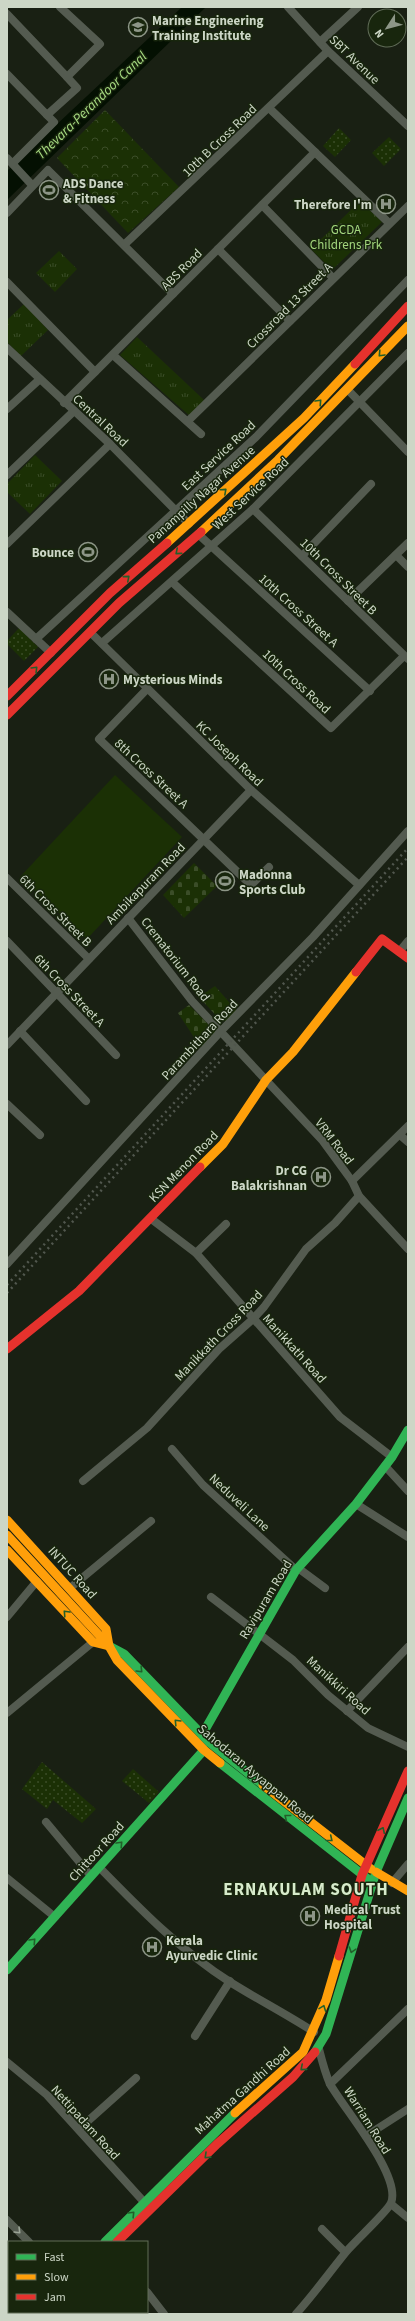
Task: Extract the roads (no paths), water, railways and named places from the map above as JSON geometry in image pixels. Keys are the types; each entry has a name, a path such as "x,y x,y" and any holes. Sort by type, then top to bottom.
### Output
{"main road":[{"name":"Panampilly Nagar Avenue","path":"7,696 110,593 304,418 408,306"},
{"name":"Panampilly Nagar Avenue","path":"7,715 119,603 198,534 278,460 348,390 408,326"},
{"path":"188,524 198,534"},
{"path":"81,622 90,632"},
{"path":"51,653 60,662"},
{"name":"KSN Menon Road","path":"7,1350 79,1291 224,1144 266,1080 293,1052 382,939 399,952"},
{"path":"399,952 408,958"},
{"name":"Ravipuram Road","path":"202,1735 259,1632 297,1569 356,1504 392,1457 407,1434"},
{"name":"INTUC Road","path":"7,1520 106,1629 110,1646"},
{"name":"Sahodaran Ayyappan Road","path":"7,1535 110,1646 117,1660 204,1750 362,1875 373,1882"},
{"path":"7,1550 92,1642 110,1646"},
{"name":"Sahodaran Ayyappan Road","path":"110,1646 124,1654 202,1735 366,1866 392,1883 408,1891"},
{"name":"Chittoor Road","path":"7,1970 204,1750"},
{"name":"Mahatma Gandhi Road","path":"105,2241 244,2104 303,2052 314,2032 326,2000 362,1875 408,1771"},
{"name":"Mahatma Gandhi Road","path":"119,2241 251,2113 309,2063 319,2049 326,2034 376,1872 408,1798"},
{"path":"144,2202 151,2210"}],"street":[{"path":"60,7 100,44 67,76"},
{"name":"SBT Avenue","path":"288,7 328,51 408,126"},
{"path":"320,42 358,7"},
{"path":"7,14 77,88 47,115"},
{"name":"10th B Cross Road","path":"125,244 328,51"},
{"path":"7,74 54,122 10,160 32,185"},
{"path":"269,108 389,223"},
{"name":"ABS Road","path":"64,403 315,152"},
{"path":"7,213 32,185 48,170 125,244 173,294"},
{"path":"262,205 333,278"},
{"name":"Crossroad 13 Street A","path":"188,421 408,206"},
{"path":"218,249 290,321"},
{"name":"East Service Road","path":"36,639 256,437 408,280"},
{"path":"7,282 95,372"},
{"name":"Central Road","path":"7,348 64,403 110,444 188,524"},
{"name":"West Service Road","path":"102,643 253,509 408,353"},
{"path":"113,355 201,434"},
{"path":"7,409 40,379"},
{"path":"348,390 408,452"},
{"path":"8,474 74,411"},
{"path":"7,544 110,444"},
{"path":"302,556 371,484"},
{"name":"10th Cross Street B","path":"253,509 406,658"},
{"path":"198,534 211,546"},
{"path":"348,601 408,543"},
{"name":"10th Cross Street A","path":"211,546 370,691"},
{"path":"396,555 408,567"},
{"name":"10th Cross Road","path":"172,582 331,728 406,658"},
{"path":"7,612 51,653"},
{"name":"KC Joseph Road","path":"90,632 251,790 359,885"},
{"name":"8th Cross Street A","path":"147,689 99,739 204,839"},
{"name":"Ambikapuram Road","path":"7,1045 251,790"},
{"name":"Parambithara Road","path":"7,1264 221,1031 313,937 408,831"},
{"path":"204,839 251,885 269,867"},
{"name":"6th Cross Street B","path":"7,878 89,959"},
{"name":"Crematorium Road","path":"128,918 192,1001 240,1050"},
{"name":"6th Cross Street A","path":"7,941 116,1055"},
{"path":"399,952 408,941"},
{"path":"20,1031 86,1101"},
{"name":"VRM Road","path":"240,1050 322,1140 352,1181 359,1196 408,1249"},
{"path":"7,1104 40,1136"},
{"path":"352,1181 408,1126"},
{"path":"400,1135 408,1142"},
{"name":"Manikkath Cross Road","path":"83,1481 147,1428 219,1349 253,1319 264,1307 306,1249 335,1222 359,1196"},
{"name":"Manikkath Road","path":"150,1218 196,1253 340,1417 392,1457"},
{"path":"196,1253 226,1224"},
{"name":"Neduveli Lane","path":"172,1450 203,1485 297,1569 325,1588"},
{"path":"385,1466 408,1491"},
{"path":"356,1504 408,1537"},
{"path":"70,1588 151,1521"},
{"path":"7,1618 36,1581"},
{"name":"Manikkiri Road","path":"210,1597 259,1632 368,1728 408,1747"},
{"path":"7,1713 92,1642"},
{"path":"347,1711 408,1647"},
{"path":"46,1822 91,1876"},
{"path":"392,1883 408,1864"},
{"path":"99,1867 140,1909 193,1955 230,1982 314,2032"},
{"path":"7,1878 55,1917"},
{"path":"195,2036 230,1982"},
{"path":"330,2084 408,2009"},
{"name":"Warriam Road","path":"319,2049 330,2084 366,2136 389,2180 393,2192 391,2204"},
{"name":"Nettipadam Road","path":"7,2062 48,2095 144,2202"},
{"path":"79,2129 136,2078"},
{"path":"366,2136 408,2109"},
{"path":"296,2314 316,2293 345,2252 391,2204 408,2218"},
{"path":"7,2220 28,2241"},
{"path":"322,2229 345,2252"},
{"path":"148,2293 164,2314"}],"water":[{"name":"Thevara-Perandoor Canal","path":"182,7 206,7 7,200 7,171"}],"railway":[{"path":"7,1285 408,848"},
{"path":"7,1293 408,857"}],"place":[{"name":"Marine Engineering Training Institute","path":"138,27"},
{"name":"ADS Dance & Fitness","path":"49,190"},
{"name":"Therefore I'm","path":"386,204"},
{"name":"Bounce","path":"88,552"},
{"name":"Mysterious Minds","path":"109,679"},
{"name":"Madonna Sports Club","path":"225,881"},
{"name":"Dr CG Balakrishnan","path":"321,1177"},
{"name":"Medical Trust Hospital","path":"310,1916"},
{"name":"Kerala Ayurvedic Clinic","path":"152,1947"}],"district":[{"name":"ERNAKULAM SOUTH","path":"306,1889"}],"park label":[{"name":"GCDA Childrens Prk","path":"346,236"}]}
